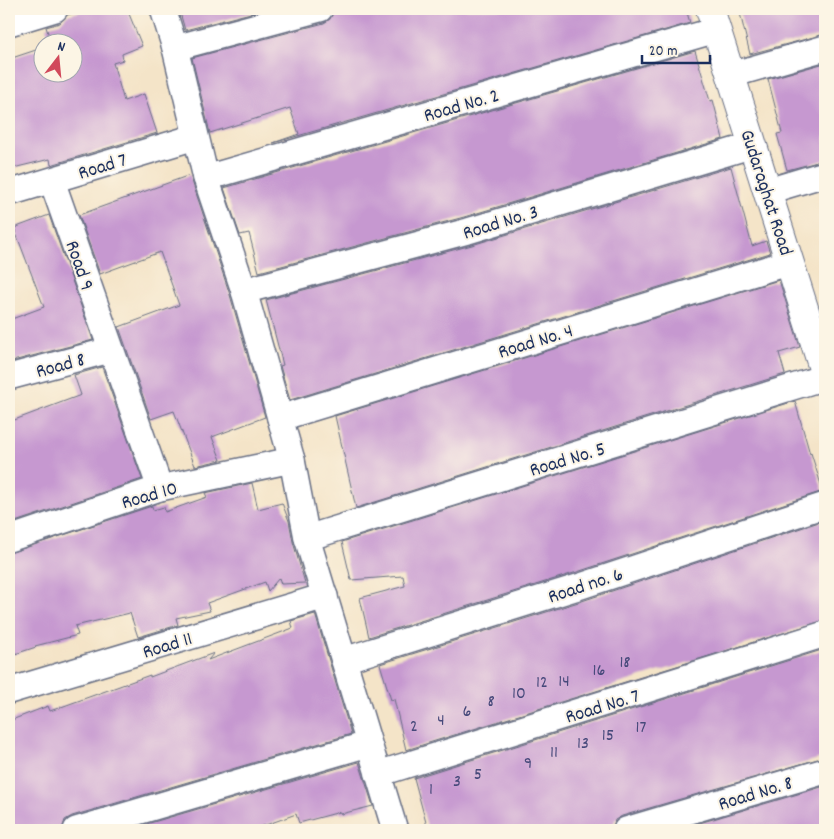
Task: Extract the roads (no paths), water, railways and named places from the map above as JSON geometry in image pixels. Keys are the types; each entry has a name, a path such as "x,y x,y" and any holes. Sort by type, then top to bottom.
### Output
{"street":[{"path":"9,23 55,9"},
{"path":"163,9 175,48 206,178 244,291 292,460 308,538 395,830"},
{"path":"175,48 320,9"},
{"name":"Gudaraghat Road","path":"713,19 790,262 820,336 825,376"},
{"name":"Road No. 2","path":"206,178 713,19"},
{"path":"731,75 825,48"},
{"name":"Road 7","path":"9,193 195,137"},
{"name":"Road No. 3","path":"244,291 468,231 753,144"},
{"path":"768,191 825,174"},
{"name":"Road 9","path":"52,181 160,488"},
{"name":"Road No. 4","path":"280,418 790,262"},
{"name":"Road 8","path":"9,377 110,350"},
{"name":"Road No. 5","path":"308,538 825,376"},
{"name":"Road 10","path":"9,539 160,488 292,460"},
{"name":"Road no. 6","path":"344,660 581,586 825,505"},
{"name":"Road 11","path":"9,691 325,596"},
{"name":"Road No. 7","path":"378,774 825,634"},
{"path":"76,830 368,744"},
{"name":"Road No. 8","path":"626,830 825,771"}]}
